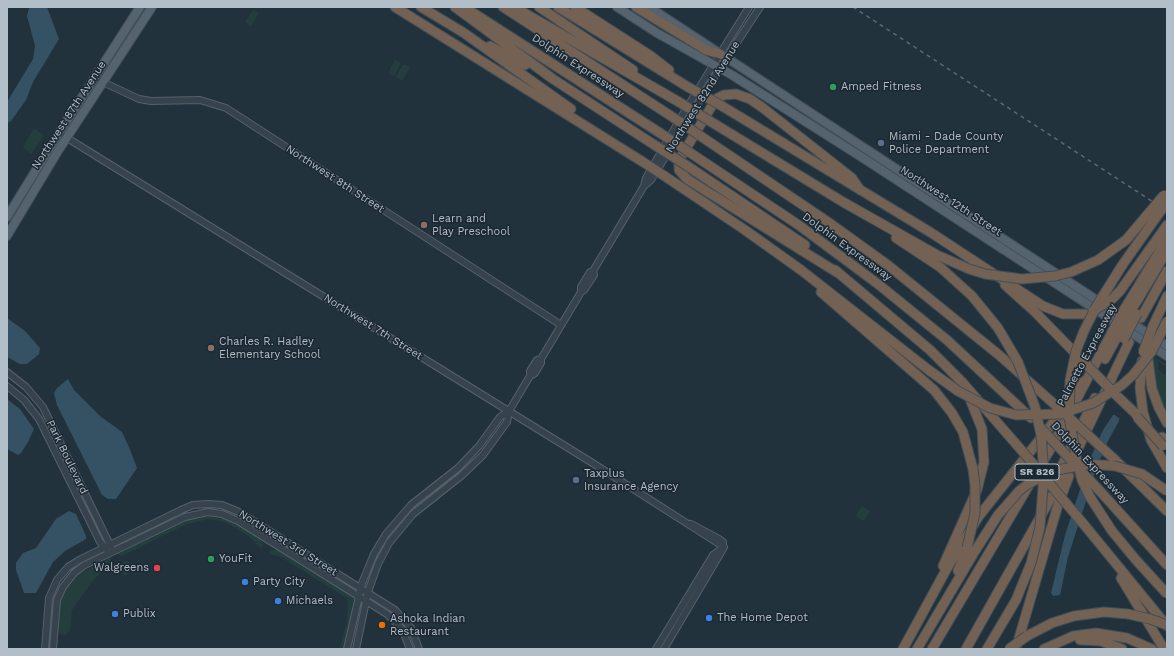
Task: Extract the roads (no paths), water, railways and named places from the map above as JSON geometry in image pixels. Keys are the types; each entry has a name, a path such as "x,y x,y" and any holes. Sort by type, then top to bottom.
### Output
{"highway":[{"path":"395,7 603,135 663,175 801,270 930,371 958,391 990,408 1016,415 1060,414 1093,403 1122,385 1133,375 1152,351 1167,321"},
{"path":"421,7 464,33 553,79"},
{"path":"455,7 553,79 689,167 825,260 838,273 900,323 963,383 1023,452 1167,625"},
{"name":"Dolphin Expressway","path":"464,7 660,133 800,226 894,296 964,355 1038,425 1167,565"},
{"name":"Dolphin Expressway","path":"503,7 671,116 828,222 877,257 987,346 1053,403 1112,457 1167,511"},
{"path":"514,7 679,102 843,202 937,255 969,269 985,274 1022,279 1055,276 1071,272 1098,260 1126,240 1166,196"},
{"path":"539,7 599,46 663,93"},
{"path":"558,7 860,190 1051,310 1068,315 1086,314 1100,308 1120,291 1167,225"},
{"path":"575,7 651,56 688,87"},
{"path":"636,7 706,50 723,56"},
{"path":"464,33 552,95 603,135"},
{"path":"838,273 687,179 679,170 678,160 716,99 724,95 736,94 747,98 760,106 852,178 860,190"},
{"path":"1166,196 1096,307 1084,331 1073,363 1070,380 1069,411 1070,433 1075,456 1082,480 1090,497 1112,531 1167,594"},
{"path":"843,202 940,267 972,296 998,328 1018,362 1035,407 1041,435 1044,473 1040,528 1032,563 1016,600 987,649"},
{"name":"Palmetto Expressway","path":"932,649 1057,437 1089,378 1120,337 1134,313 1167,238"},
{"path":"1134,313 1167,251"},
{"path":"775,252 934,390 958,422 969,450 976,495 971,550"},
{"path":"1134,313 1167,260"},
{"path":"979,264 1025,303 1165,443"},
{"name":"Palmetto Expressway","path":"966,649 1031,536 1074,457 1120,337 1134,313 1167,271"},
{"path":"1167,296 1153,326 1145,352 1140,378 1143,412 1151,440 1167,468"},
{"path":"1031,536 1034,519 1120,337"},
{"path":"983,564 1007,533 1052,458 1120,337"},
{"path":"1145,352 1152,389 1159,408 1167,423"},
{"path":"921,614 949,564 979,516 1052,424 1076,387 1089,378"},
{"path":"905,646 977,490 983,470 985,454 982,429 976,410 963,383"},
{"path":"1016,649 1074,457"},
{"path":"917,649 971,550 998,514 1019,490 1028,484 1052,471 1088,464 1115,466 1142,474 1167,491"},
{"path":"1114,562 1120,576 1164,649"},
{"path":"1009,649 1027,636 1045,626 1074,616 1104,612 1128,614 1150,618 1167,625"},
{"path":"1044,649 1073,636 1096,633 1120,636 1152,649"},
{"path":"1044,649 1076,640 1106,642 1122,649"}],"main road":[{"name":"Northwest 87th Avenue","path":"7,217 140,7"},
{"name":"Northwest 87th Avenue","path":"7,236 67,138 152,7"},
{"name":"Northwest 12th Street","path":"617,7 657,33 716,67 867,160 1167,356"},
{"name":"Northwest 12th Street","path":"649,7 1167,346"}],"street":[{"name":"Northwest 82nd Avenue","path":"356,649 368,592 382,557 398,531 419,508 458,479 478,460 507,422 509,411 530,376 535,373 560,325 594,275 593,271 644,186 646,178 723,56 749,7"},
{"name":"Northwest 82nd Avenue","path":"723,56 760,7"},
{"name":"Northwest 8th Street","path":"94,78 125,94 144,100 200,100 226,108 560,325"},
{"name":"Northwest 7th Street","path":"59,133 509,411 686,522 702,534 719,539 724,547"},
{"name":"Park Boulevard","path":"7,372 22,383 43,407 110,544 112,552"},
{"path":"14,391 22,383"},
{"name":"Park Boulevard","path":"7,386 14,391 36,415 103,548"},
{"name":"Northwest 82nd Avenue","path":"348,649 361,588 374,554 398,519 417,500 464,463 484,440 500,417 509,411"},
{"path":"60,461 68,458"},
{"name":"Northwest 3rd Street","path":"45,649 48,602 57,580 74,563 187,507 204,504 217,504 238,512 395,610 404,618 413,631 419,649"},
{"name":"Northwest 3rd Street","path":"112,552 191,514 211,512 230,517 380,609 399,625 406,636 410,649"},
{"name":"Northwest 7th Street","path":"686,522 700,527 724,547"},
{"path":"711,536 713,555"},
{"path":"656,649 713,555 724,547"},
{"path":"664,649 722,554 724,547"},
{"path":"103,548 112,552"},
{"path":"53,649 55,608 62,587 71,575 81,568 112,552"},
{"path":"364,615 372,609 380,609"}],"water":[{"path":"47,7 59,39 33,82 26,100 11,121 7,123 7,102 33,59 35,46 27,16 29,8"},
{"path":"7,318 25,331 40,348 39,354 27,364 20,364 7,357"},
{"path":"68,379 74,390 100,416 122,432 129,447 137,468 116,499 108,499 102,495 57,405 54,393 57,388"},
{"path":"7,399 20,409 34,429 28,442 18,455 7,449"},
{"path":"1113,415 1119,418 1119,421 1109,439 1097,467 1068,557 1060,595 1053,596 1051,593 1065,535 1090,459 1103,430"},
{"path":"69,511 76,514 86,539 65,551 53,562 36,593 24,593 16,570 16,563 23,553 36,548 56,519"}],"railway":[{"path":"853,7 1167,211"}],"place":[{"name":"Amped Fitness","path":"833,87"},
{"name":"Miami - Dade County Police Department","path":"881,143"},
{"name":"Learn and Play Preschool","path":"424,225"},
{"name":"Charles R. Hadley Elementary School","path":"211,348"},
{"name":"Taxplus Insurance Agency","path":"576,480"},
{"name":"YouFit","path":"211,559"},
{"name":"Walgreens","path":"157,568"},
{"name":"Party City","path":"245,582"},
{"name":"Michaels","path":"278,601"},
{"name":"Publix","path":"115,614"},
{"name":"The Home Depot","path":"709,618"},
{"name":"Ashoka Indian Restaurant","path":"382,625"}]}
